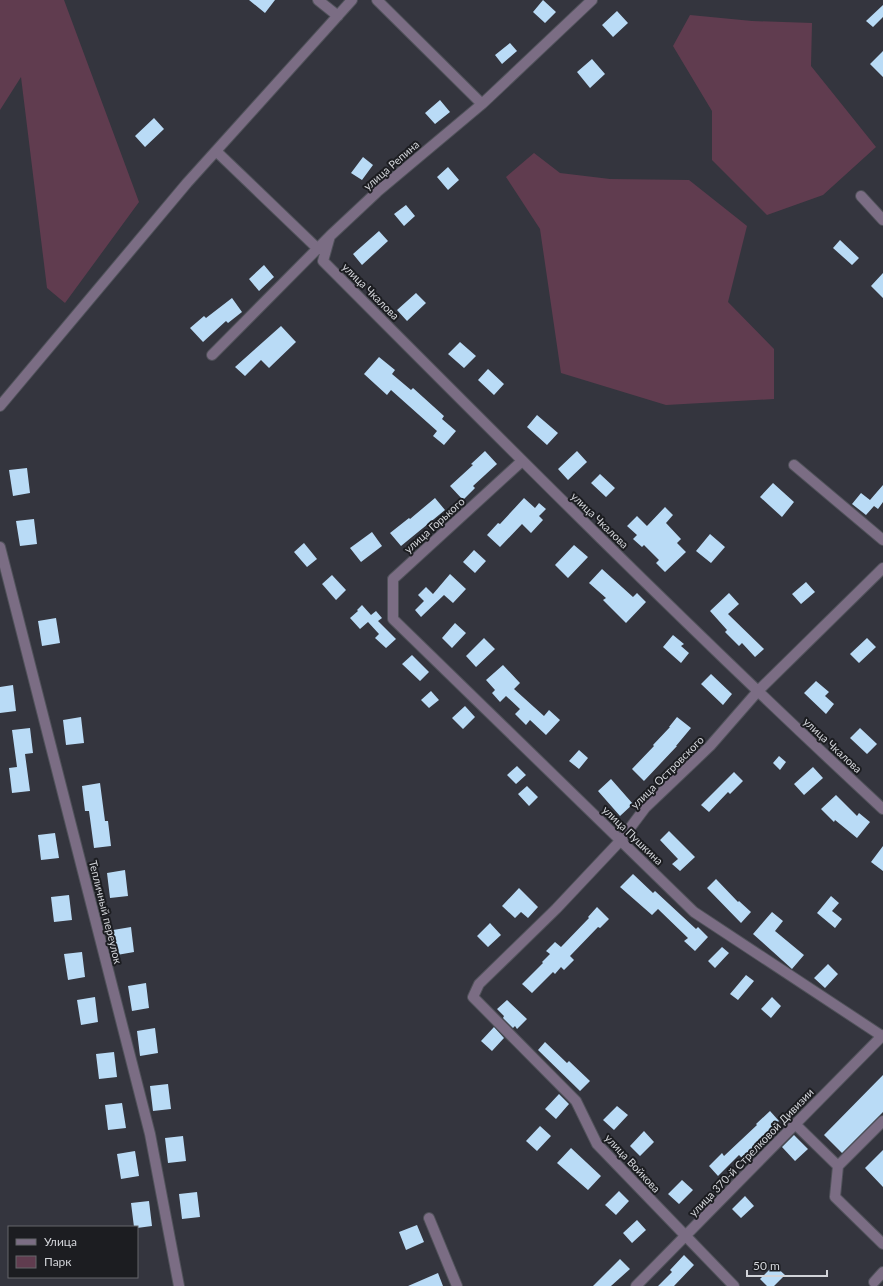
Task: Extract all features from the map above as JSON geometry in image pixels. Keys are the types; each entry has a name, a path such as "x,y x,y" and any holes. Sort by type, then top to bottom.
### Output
{"street":[{"path":"318,0 338,16"},
{"path":"0,406 177,195 352,0"},
{"path":"377,0 482,104"},
{"name":"улица Репина","path":"212,355 330,236 377,192 482,104 592,0"},
{"path":"216,151 318,249"},
{"path":"861,196 883,220"},
{"name":"улица Чкалова","path":"330,236 323,261 522,461 758,691 883,809"},
{"name":"улица Горького","path":"393,619 393,579 522,461"},
{"path":"794,464 883,540"},
{"name":"Тепличный переулок","path":"0,547 150,1134 179,1286"},
{"name":"улица Островского","path":"473,997 479,984 556,909 621,840 645,808 710,746 758,691 883,568"},
{"name":"улица Пушкина","path":"393,619 694,912 883,1035"},
{"name":"улица Войкова","path":"473,997 576,1102 597,1144 734,1286"},
{"name":"улица 370-й Стрелковой Дивизии","path":"636,1286 686,1237 883,1035"},
{"path":"795,1124 838,1166"},
{"path":"881,1126 838,1166 835,1197 883,1244"},
{"path":"429,1218 457,1286"},
{"path":"874,1282 883,1272"}],"green space":[{"path":"0,0 64,0 139,202 65,303 47,288 21,77 0,110"},
{"path":"690,15 752,21 812,23 811,66 876,147 823,195 767,215 712,160 712,111 673,46"},
{"path":"534,153 560,173 610,179 689,180 747,226 728,302 774,349 774,399 666,405 561,373 540,229 506,177"}],"building":[{"path":"249,0 275,0 265,13"},
{"path":"543,0 556,12 545,23 533,12"},
{"path":"883,5 883,17 873,27 866,21"},
{"path":"617,11 628,23 613,37 602,25"},
{"path":"510,43 517,51 502,64 495,55"},
{"path":"883,51 883,77 870,64"},
{"path":"592,59 605,74 590,88 577,72"},
{"path":"440,100 450,112 435,124 425,113"},
{"path":"154,118 164,129 145,147 135,136"},
{"path":"363,157 373,165 362,180 351,173"},
{"path":"448,167 459,180 448,190 437,177"},
{"path":"406,205 415,216 404,226 394,214"},
{"path":"379,231 388,241 362,265 353,254"},
{"path":"840,240 859,258 852,265 833,248"},
{"path":"264,265 274,277 259,291 249,279"},
{"path":"883,273 883,298 871,286"},
{"path":"416,293 426,303 407,321 397,310"},
{"path":"232,298 242,312 228,323 226,321 203,342 190,328 204,316 206,318"},
{"path":"281,326 296,342 269,368 261,360 245,376 235,367"},
{"path":"460,342 476,356 464,368 448,354"},
{"path":"379,357 395,370 392,374 411,390 413,388 444,416 442,419 456,431 444,445 433,436 437,431 391,390 387,395 364,374"},
{"path":"488,369 504,384 494,395 478,380"},
{"path":"537,415 558,433 547,445 527,427"},
{"path":"485,451 497,464 473,486 475,488 463,500 450,486 473,465 471,464"},
{"path":"577,451 587,462 568,480 558,469"},
{"path":"27,468 30,493 13,496 9,470"},
{"path":"600,474 615,488 606,497 591,483"},
{"path":"773,483 794,502 782,517 760,497"},
{"path":"883,485 883,502 878,509 874,506 866,515 852,504 861,493 870,500"},
{"path":"435,498 445,510 401,546 390,533 409,518 410,519"},
{"path":"524,498 535,508 539,503 546,509 539,516 543,520 531,533 522,524 500,547 487,535 498,523 500,524"},
{"path":"665,507 673,515 666,523 681,539 677,543 686,552 665,572 656,563 659,560 644,545 642,547 633,539 637,535 627,526 637,516 647,526"},
{"path":"34,519 37,544 20,546 16,521"},
{"path":"372,532 382,546 361,562 350,548"},
{"path":"710,534 725,547 711,563 696,551"},
{"path":"304,543 317,559 307,567 294,552"},
{"path":"574,545 588,557 568,578 555,565"},
{"path":"474,550 486,561 475,573 463,562"},
{"path":"602,569 633,597 637,593 646,602 626,623 603,600 606,598 589,583"},
{"path":"450,574 466,589 453,603 444,595 421,617 415,610 424,601 418,595 426,587 433,594"},
{"path":"332,575 346,590 336,600 322,584"},
{"path":"806,582 815,592 801,604 792,594"},
{"path":"729,593 739,604 728,614 764,649 755,657 742,643 739,646 725,632 727,630 710,611"},
{"path":"362,605 371,615 376,611 382,618 378,621 396,639 386,648 375,638 379,634 368,622 360,629 350,618"},
{"path":"56,618 60,643 42,646 38,621"},
{"path":"455,623 466,633 452,648 442,638"},
{"path":"673,635 684,644 681,646 689,653 681,663 663,647"},
{"path":"484,638 495,649 476,667 466,656"},
{"path":"867,638 876,647 859,663 850,654"},
{"path":"412,655 429,672 420,681 402,664"},
{"path":"503,665 520,683 514,689 544,716 549,710 560,720 546,735 530,720 526,725 515,714 520,709 506,696 500,702 492,693 495,690 486,680"},
{"path":"711,674 732,694 723,705 701,684"},
{"path":"816,681 829,692 825,696 834,704 826,714 804,693"},
{"path":"13,685 16,711 0,713 0,687"},
{"path":"431,691 439,700 429,708 421,700"},
{"path":"465,706 475,717 463,729 452,718"},
{"path":"81,717 84,743 66,745 63,720"},
{"path":"677,717 691,728 677,746 644,781 632,769 654,746 653,745"},
{"path":"30,728 33,753 25,754 30,791 12,793 9,768 17,767 12,730"},
{"path":"860,728 877,744 867,754 850,738"},
{"path":"579,750 588,758 579,769 569,761"},
{"path":"779,756 786,762 780,770 773,763"},
{"path":"517,766 526,775 516,784 507,775"},
{"path":"813,767 823,778 804,795 794,784"},
{"path":"734,772 743,781 730,794 728,792 709,812 701,805"},
{"path":"611,779 633,804 620,816 598,791"},
{"path":"100,783 105,821 108,821 111,846 94,848 89,811 85,811 82,786"},
{"path":"527,786 538,797 529,806 518,794"},
{"path":"836,795 857,816 859,813 870,822 857,838 835,820 834,822 821,809"},
{"path":"669,831 695,857 680,871 672,864 678,859 660,840"},
{"path":"55,833 59,858 41,860 38,835"},
{"path":"883,846 883,871 871,862"},
{"path":"125,870 128,896 110,898 107,873"},
{"path":"633,874 653,893 655,891 696,929 698,927 708,937 695,951 684,941 688,938 658,909 652,915 620,887"},
{"path":"716,879 738,902 739,901 751,912 741,923 707,888"},
{"path":"519,888 538,907 528,918 521,912 515,918 502,906"},
{"path":"69,895 72,920 54,922 51,897"},
{"path":"831,896 839,903 832,911 842,919 835,928 817,913"},
{"path":"597,907 609,919 600,928 598,927 570,956 574,960 564,970 561,967 555,974 553,972 532,993 522,984 550,954 546,951 555,942 561,947 589,918 588,917"},
{"path":"772,912 783,921 775,931 804,955 792,969 753,934"},
{"path":"490,923 501,935 488,947 477,936"},
{"path":"131,927 134,952 117,955 113,930"},
{"path":"722,947 729,953 715,968 708,961"},
{"path":"82,952 85,977 68,980 64,954"},
{"path":"828,964 838,974 825,988 814,978"},
{"path":"746,975 754,981 738,1000 730,994"},
{"path":"146,983 149,1008 132,1011 128,986"},
{"path":"95,997 98,1022 81,1025 77,1000"},
{"path":"772,997 781,1006 771,1018 761,1009"},
{"path":"507,1000 527,1019 517,1029 515,1026 513,1028 503,1018 504,1016 497,1009"},
{"path":"494,1027 504,1038 492,1051 481,1041"},
{"path":"155,1028 158,1053 140,1056 137,1031"},
{"path":"545,1042 567,1063 569,1061 590,1081 580,1091 538,1050"},
{"path":"114,1052 117,1077 99,1079 96,1054"},
{"path":"883,1075 883,1112 842,1153 824,1135"},
{"path":"168,1084 171,1109 153,1111 150,1086"},
{"path":"559,1094 569,1104 556,1119 545,1109"},
{"path":"122,1103 126,1128 108,1130 105,1105"},
{"path":"617,1106 628,1115 614,1130 603,1120"},
{"path":"770,1111 779,1121 754,1144 755,1145 742,1158 739,1155 718,1176 709,1166 722,1153 724,1156"},
{"path":"540,1126 551,1136 537,1151 526,1141"},
{"path":"644,1131 654,1142 640,1156 630,1146"},
{"path":"794,1135 808,1149 795,1161 782,1147"},
{"path":"183,1136 186,1161 168,1163 165,1138"},
{"path":"571,1148 601,1176 588,1190 557,1163"},
{"path":"883,1150 883,1187 865,1168"},
{"path":"135,1151 139,1176 121,1179 117,1154"},
{"path":"682,1180 693,1190 679,1204 668,1194"},
{"path":"619,1191 629,1201 616,1215 605,1205"},
{"path":"197,1192 200,1217 182,1219 179,1194"},
{"path":"745,1196 754,1206 741,1218 732,1209"},
{"path":"149,1201 152,1226 138,1228 138,1226 134,1226 131,1203"},
{"path":"637,1220 646,1230 632,1243 623,1233"},
{"path":"417,1225 424,1242 406,1250 399,1232"},
{"path":"684,1255 694,1265 674,1286 658,1286 672,1272 670,1270"},
{"path":"620,1259 630,1269 611,1286 593,1286"},
{"path":"774,1265 785,1275 774,1286 767,1286 760,1279"},
{"path":"438,1273 443,1286 408,1286"}]}
